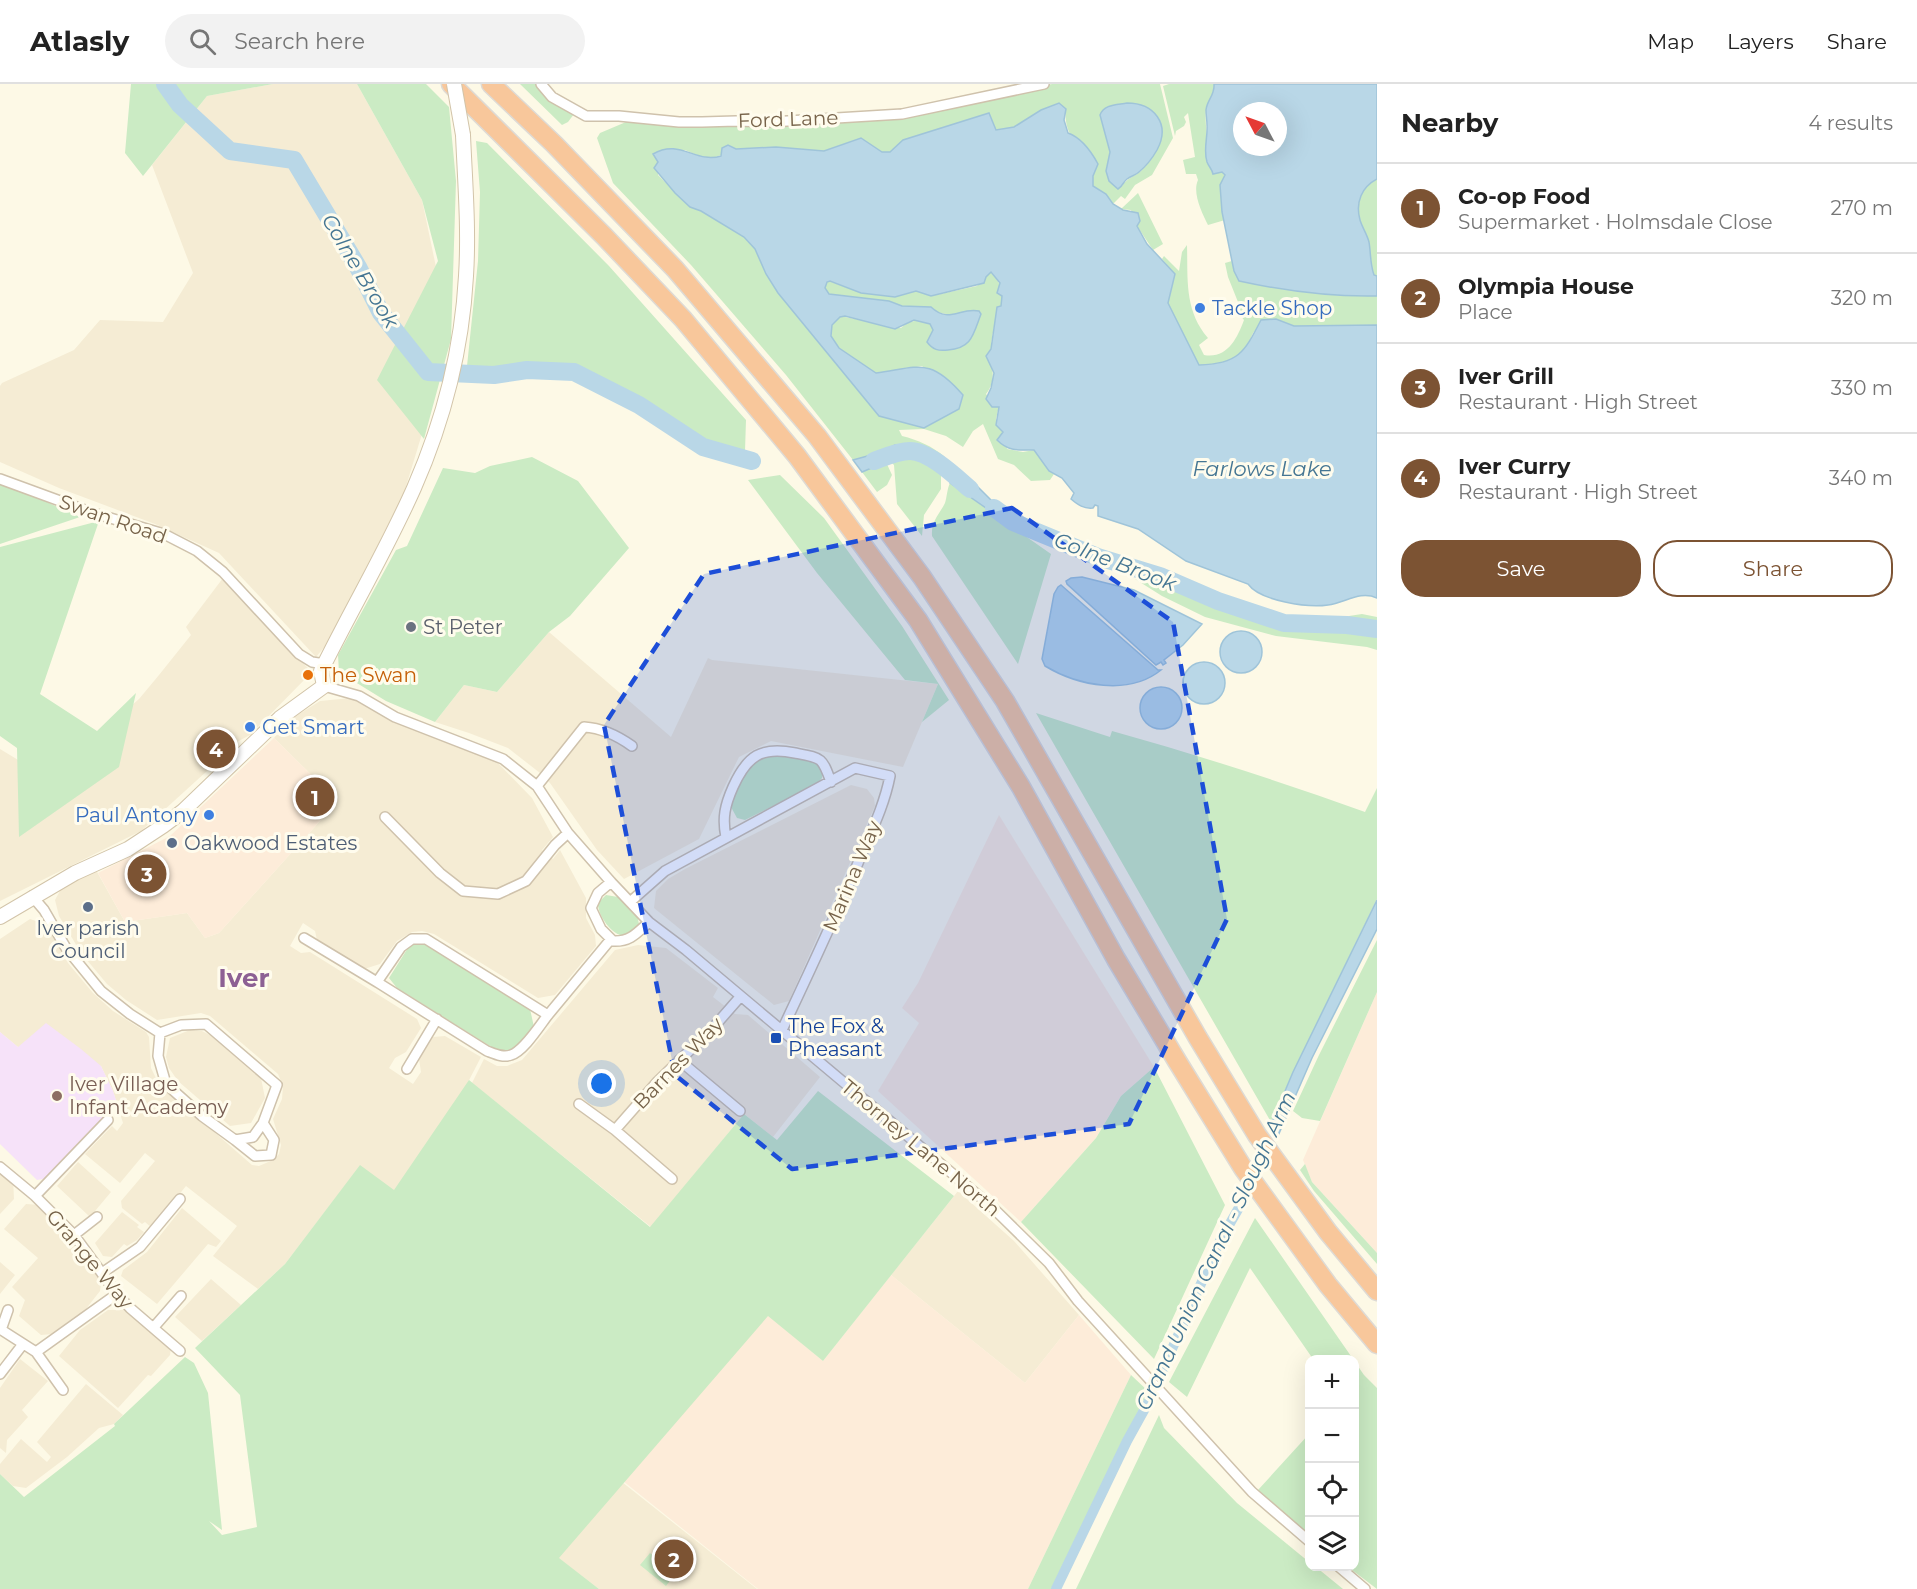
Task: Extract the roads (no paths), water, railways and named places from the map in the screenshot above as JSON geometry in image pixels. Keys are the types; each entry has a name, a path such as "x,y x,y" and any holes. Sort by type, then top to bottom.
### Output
{"highway":[{"path":"453,84 683,319 797,456 911,611 1021,787 1122,969 1244,1168 1329,1285 1377,1344"},
{"path":"491,84 554,144 675,269 817,436 922,577 1005,701 1198,1038 1257,1135 1328,1232 1377,1291"}],"main road":[{"path":"0,917 32,896 75,873 128,849 163,826 183,811 280,718 324,686 321,671 415,487 446,399 457,353 466,277 467,217 463,135 453,84"}],"street":[{"name":"Ford Lane","path":"541,84 552,97 586,116 619,116 679,122 771,122 902,114 1044,84"},
{"name":"Swan Road","path":"0,479 90,512 164,534 197,551 223,572 299,654 312,662 325,664"},
{"name":"Thorney Lane North","path":"324,686 359,696 395,717 503,759 537,786 568,833 649,922 686,950 991,1206 1049,1263 1078,1301 1252,1492 1305,1538"},
{"path":"537,786 584,727 603,731 632,746"},
{"path":"630,902 665,871 831,783 824,763 816,757 780,750 758,755 750,760 739,773 729,798 723,818 726,837"},
{"name":"Marina Way","path":"782,1030 878,817 890,776 855,768 831,783"},
{"path":"385,817 440,873 463,891 498,894 526,880 568,833"},
{"path":"611,882 598,893 591,908 601,929 611,939 623,941 635,936 649,922"},
{"path":"32,896 44,910 66,948 101,991 130,1014 160,1033"},
{"path":"304,938 487,1051 500,1056 511,1056 520,1051 611,939"},
{"path":"377,982 401,947 412,939 426,939 548,1015"},
{"name":"Barnes Way","path":"615,1130 740,997"},
{"path":"407,1069 437,1020"},
{"path":"160,1033 181,1025 206,1024 277,1085 263,1123 253,1137 235,1140"},
{"path":"160,1033 158,1056 166,1084 202,1116 255,1156 271,1155 274,1140 263,1123"},
{"path":"679,1060 740,1111"},
{"path":"579,1104 615,1130 672,1179"},
{"path":"35,1196 108,1120"},
{"name":"Grange Way","path":"0,1167 35,1196 74,1234 117,1294 180,1351"},
{"path":"102,1273 140,1247 180,1199"},
{"path":"74,1234 97,1218"},
{"path":"36,1352 117,1294"},
{"path":"154,1328 181,1296"},
{"path":"8,1310 0,1330 36,1352 63,1390"},
{"path":"0,1374 23,1344"},
{"path":"1344,1571 1365,1589"}],"water":[{"path":"1214,84 1377,84 1377,179 1367,186 1358,207 1360,220 1369,242 1374,275 1377,276 1377,296 1308,293 1239,281 1234,271 1222,212 1220,185 1225,175 1222,172 1213,174 1206,157 1206,110"},
{"name":"Farlows Lake","path":"1059,103 1066,109 1064,120 1068,133 1086,145 1098,164 1093,176 1093,186 1106,194 1113,204 1123,210 1138,213 1140,221 1137,226 1147,244 1175,274 1168,303 1199,365 1223,362 1238,354 1250,341 1261,320 1276,319 1294,326 1377,325 1377,598 1365,595 1319,606 1285,602 1263,595 1248,584 1186,561 1138,529 1098,516 1098,506 1084,507 1071,499 1074,493 1062,478 1049,471 1034,450 1014,450 1001,444 997,440 1003,432 996,425 999,407 992,407 986,399 994,373 986,356 991,349 997,307 1001,306 1002,296 997,293 1000,283 991,272 984,283 931,296 916,291 895,297 861,293 830,281 827,282 825,288 829,294 889,301 902,306 931,307 937,312 949,315 972,310 979,311 981,314 967,343 956,349 944,350 934,348 927,342 933,330 930,324 914,320 895,329 845,316 840,317 832,325 831,336 839,348 876,373 924,367 942,375 963,395 959,409 924,428 879,416 778,293 766,274 755,249 744,237 701,211 690,207 654,168 658,162 653,154 663,150 680,150 712,158 721,156 722,148 728,145 736,149 776,147 824,151 861,138 882,152 890,152 903,140 989,113 996,130 1014,127 1041,110"},
{"path":"1127,103 1137,104 1152,111 1161,124 1162,132 1161,141 1151,159 1118,189 1109,181 1106,171 1110,152 1100,115 1108,107"},
{"path":"895,445 923,449 944,460 941,473 917,459 889,460 881,452"},
{"path":"878,453 886,462 862,472 853,460"},
{"path":"953,467 968,477 1013,522 996,515 950,483"},
{"path":"1082,577 1134,590 1202,624 1183,645 1164,660 1166,663 1163,665 1161,662 1156,665 1067,584 1066,581 1071,578"},
{"path":"1061,585 1158,670 1161,670 1134,683 1103,685 1073,679 1045,666 1042,659 1054,594"},
{"path":"1241,631 1256,637 1262,652 1256,667 1241,673 1226,667 1220,652 1226,637"},
{"path":"1204,662 1219,668 1225,683 1219,698 1204,704 1189,698 1183,683 1189,668"},
{"path":"1161,687 1176,693 1182,708 1176,723 1161,729 1146,723 1140,708 1146,693"},
{"path":"1377,900 1377,929 1312,1058 1257,1184 1250,1174 1293,1072"}],"waterway":[{"name":"Colne Brook","path":"165,84 180,105 230,151 294,160 358,267 381,313 428,372 494,375 527,370 574,372 639,405 703,447 752,461"},
{"name":"Colne Brook","path":"874,461 901,452 917,452 942,466 970,489"},
{"name":"Colne Brook","path":"994,508 1013,522 1098,557 1160,576 1218,601 1284,623 1347,625 1377,629"},
{"name":"Grand Union Canal - Slough Arm","path":"1056,1589 1127,1441 1148,1403 1220,1241 1245,1197 1252,1178"}],"place":[{"name":"Tackle Shop","path":"1200,308"},
{"name":"St Peter","path":"411,627"},
{"name":"The Swan","path":"308,675"},
{"name":"Get Smart","path":"250,727"},
{"name":"Iver Curry","path":"216,749"},
{"name":"Co-op Food","path":"315,797"},
{"name":"Paul Antony","path":"209,815"},
{"name":"Oakwood Estates","path":"172,843"},
{"name":"Iver Grill","path":"147,874"},
{"name":"Iver parish Council","path":"88,907"},
{"name":"The Fox & Pheasant","path":"776,1038"},
{"name":"Iver Village Infant Academy","path":"57,1096"},
{"name":"Olympia House","path":"674,1559"}],"district":[{"name":"Iver","path":"244,978"}]}
